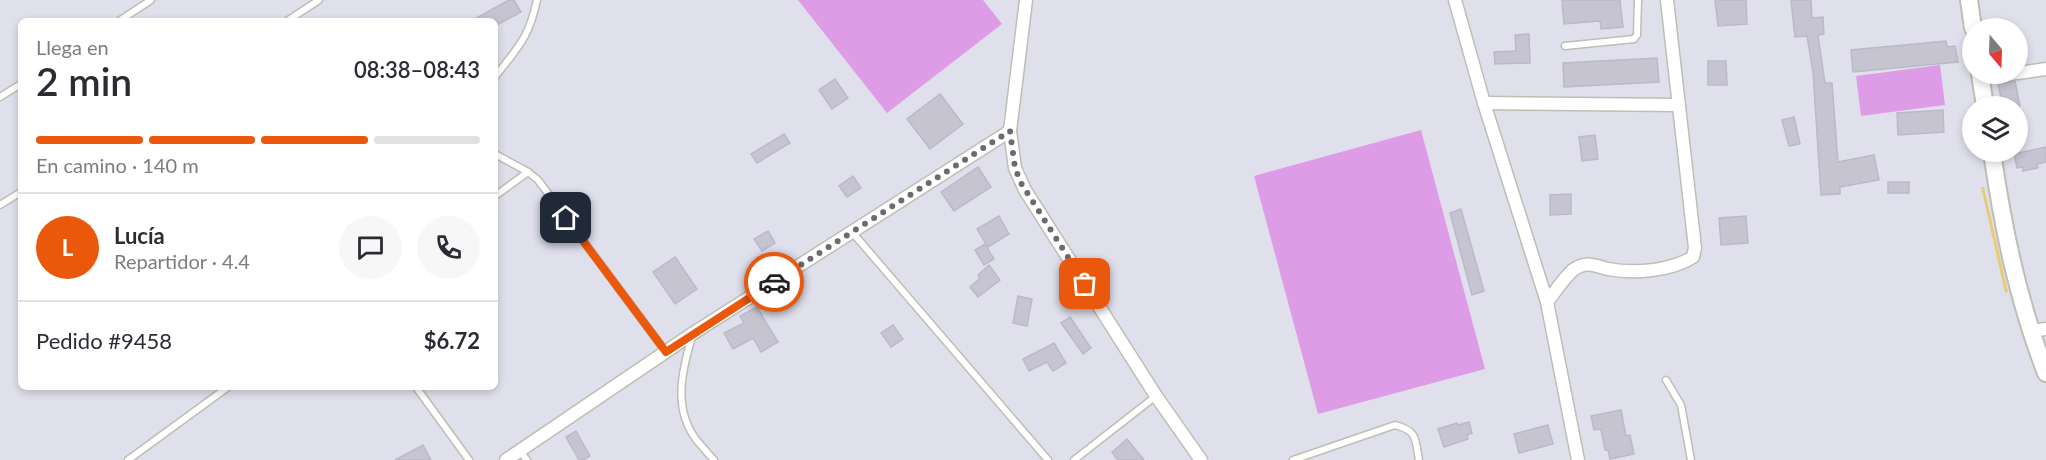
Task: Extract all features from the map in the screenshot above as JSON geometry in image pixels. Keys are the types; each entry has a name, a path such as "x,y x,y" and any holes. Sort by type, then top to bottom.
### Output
{"street":[{"path":"1026,0 1010,131 1015,168 1021,183 1156,396 1201,460"},
{"path":"1455,0 1484,103 1547,302 1578,460"},
{"path":"1547,302 1574,270 1584,265 1596,264 1607,269 1645,270 1682,264 1693,256 1695,248 1667,0"},
{"path":"1969,0 1972,18"},
{"path":"2028,72 2046,69"},
{"path":"1484,103 1679,105"},
{"path":"506,460 523,455 692,334 1010,131"},
{"path":"1994,162 2010,257 2038,330 2046,373"}],"lane":[{"path":"124,18 151,0"},
{"path":"291,18 319,0"},
{"path":"498,73 517,52 530,28 537,0"},
{"path":"1565,46 1634,39 1637,35 1638,0"},
{"path":"0,98 18,86"},
{"path":"498,156 538,180 666,352"},
{"path":"498,194 528,172"},
{"path":"0,205 18,194"},
{"path":"852,232 1048,460"},
{"path":"692,334 683,368 681,394 685,416 694,437 714,460"},
{"path":"1666,380 1681,405 1691,460"},
{"path":"128,460 224,390"},
{"path":"418,390 469,460"},
{"path":"1074,460 1156,396"},
{"path":"1293,460 1395,424 1408,428 1414,435 1419,460"}],"shaded area":[{"path":"798,0 983,0 1002,24 887,113"},
{"path":"1940,65 1945,105 1861,116 1856,76"},
{"path":"1421,130 1485,369 1318,414 1254,176"},
{"path":"1981,187 1984,187 2008,292 2005,293"}],"building":[{"path":"509,0 514,0 521,12 498,24 498,18 476,18"},
{"path":"1562,0 1620,0 1623,27 1601,29 1600,21 1564,24"},
{"path":"1715,0 1746,0 1747,24 1718,26"},
{"path":"1791,0 1811,0 1812,18 1823,17 1824,34 1818,35 1825,83 1832,83 1838,162 1874,155 1879,180 1840,187 1840,194 1821,195 1813,72 1807,36 1795,37"},
{"path":"1529,34 1530,63 1495,64 1494,52 1516,51 1515,35"},
{"path":"1946,41 1947,47 1955,46 1958,62 1853,72 1851,50"},
{"path":"1657,58 1659,82 1564,87 1563,63"},
{"path":"1708,61 1726,61 1727,85 1708,85"},
{"path":"835,79 848,98 832,109 819,90"},
{"path":"1998,84 2016,84 2018,96 2001,96"},
{"path":"940,94 963,124 930,149 907,119"},
{"path":"1943,110 1944,132 1898,135 1897,113"},
{"path":"1794,117 1800,144 1789,146 1782,120"},
{"path":"784,134 790,143 757,163 751,154"},
{"path":"1595,135 1598,159 1582,161 1579,137"},
{"path":"2046,147 2046,162 2037,164 2038,168 2023,171 2023,167 2017,168 2016,162 2028,162 2028,151"},
{"path":"978,167 991,187 954,211 941,192"},
{"path":"853,176 861,188 847,197 839,186"},
{"path":"1888,182 1909,182 1909,193 1888,193"},
{"path":"1571,194 1571,214 1550,215 1550,195"},
{"path":"1461,209 1484,291 1472,295 1450,213"},
{"path":"999,216 1009,234 988,247 977,229"},
{"path":"1746,216 1748,243 1721,245 1719,218"},
{"path":"768,231 775,243 762,251 754,239"},
{"path":"985,244 994,259 984,265 975,250"},
{"path":"675,257 697,289 675,304 653,272"},
{"path":"989,265 1000,280 978,297 970,287"},
{"path":"1018,296 1032,299 1027,326 1013,323"},
{"path":"757,307 778,342 761,352 753,338 733,349 724,333 744,323 740,316"},
{"path":"1070,317 1091,348 1083,354 1061,323"},
{"path":"893,325 903,339 891,347 881,333"},
{"path":"1054,343 1066,363 1053,371 1047,362 1029,371 1023,359"},
{"path":"1621,410 1626,436 1630,435 1634,454 1610,459 1608,450 1605,450 1601,429 1594,430 1591,416"},
{"path":"1469,422 1472,433 1467,435 1468,439 1444,447 1438,429"},
{"path":"1548,425 1553,444 1519,453 1514,434"},
{"path":"576,431 590,456 583,460 579,460 566,437"},
{"path":"1127,439 1144,460 1118,460 1112,452"},
{"path":"423,445 431,460 395,460"}],"way so far":[{"path":"774,282 1010,131 1011,150 1021,183 1085,284"}],"route":[{"path":"566,218 666,352 774,282"}]}
